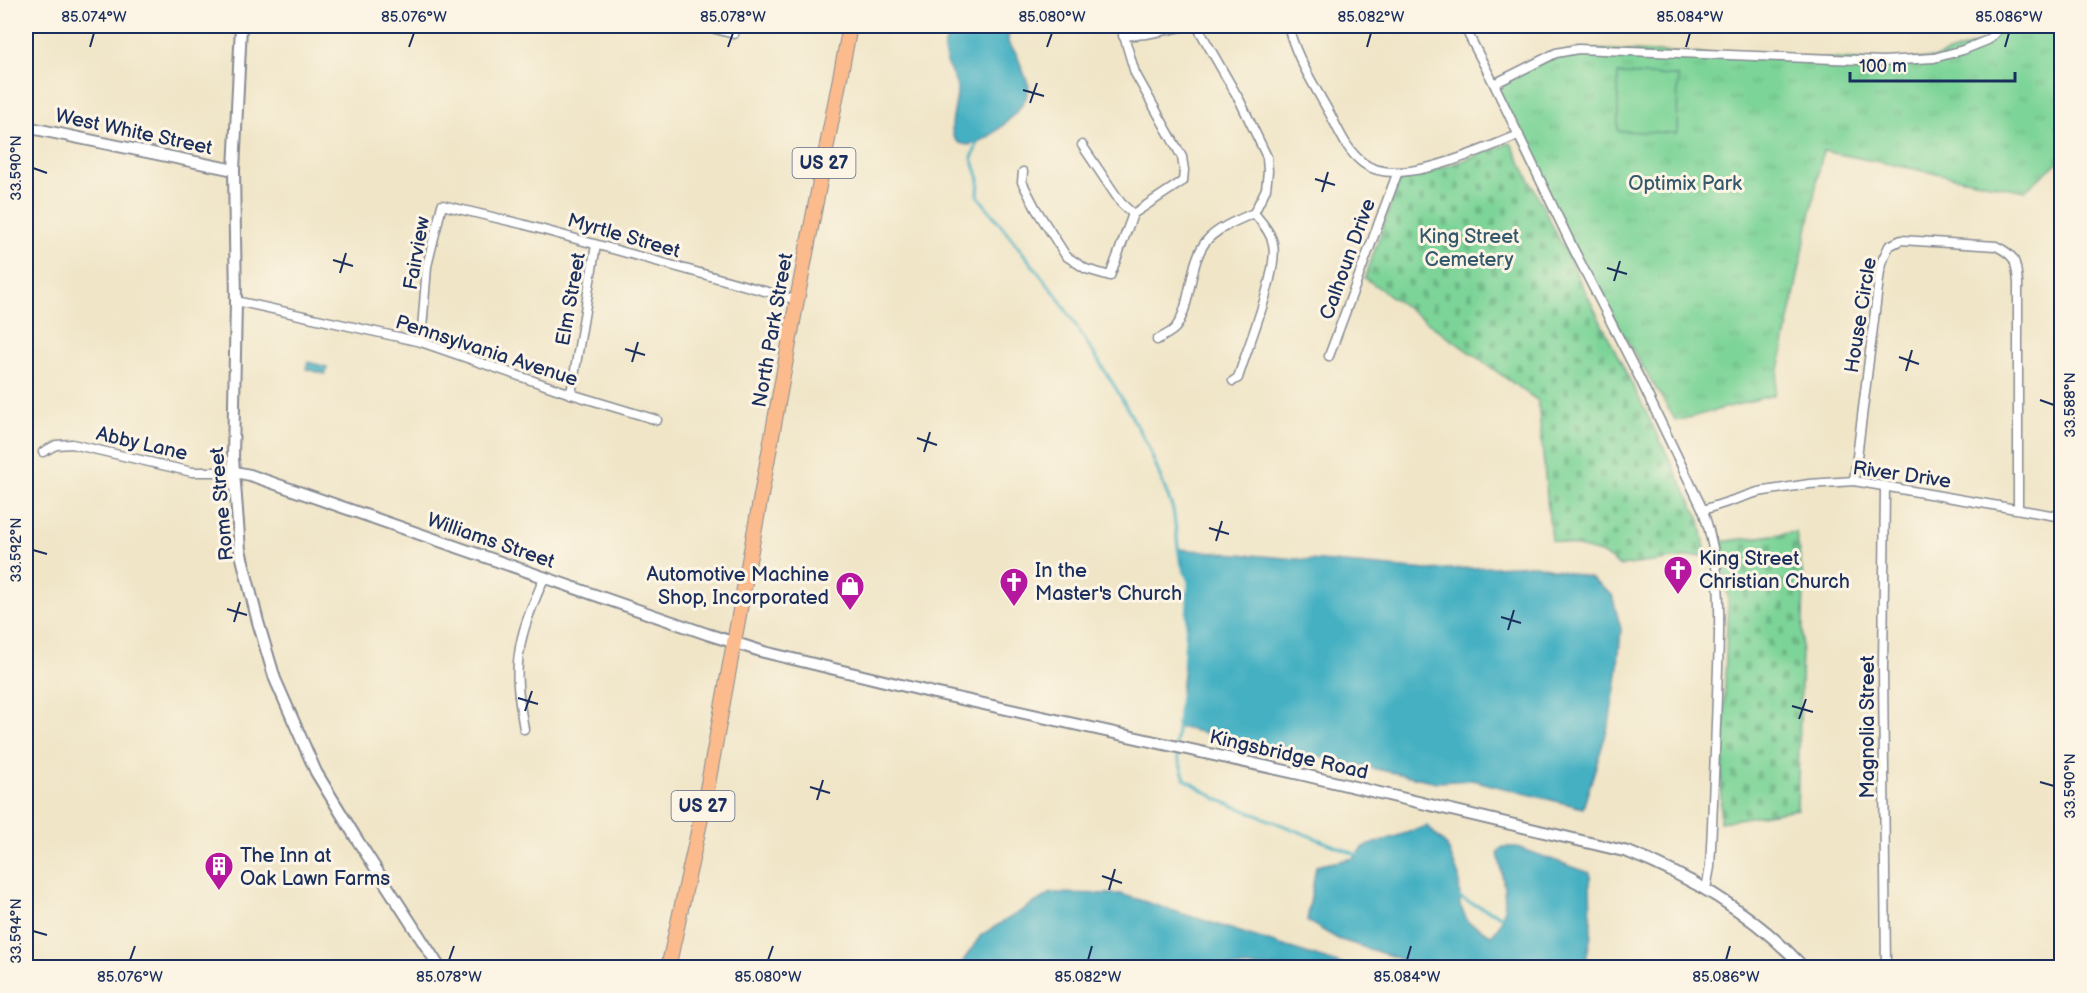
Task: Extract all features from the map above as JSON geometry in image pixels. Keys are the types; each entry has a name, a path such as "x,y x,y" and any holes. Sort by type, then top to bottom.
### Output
{"main road":[{"name":"North Park Street","path":"735,643 797,300 850,26"},
{"name":"US 27","path":"668,968 705,800 735,643"}],"street":[{"name":"Rome Street","path":"241,26 234,170 236,301 233,458 240,550 258,622 283,698 316,772 440,968"},
{"path":"704,26 734,34 735,26"},
{"path":"1023,172 1022,182 1066,256 1086,269 1110,276 1132,214 1183,181 1182,157 1135,73 1122,36 1121,26"},
{"path":"1122,36 1187,26"},
{"path":"1157,339 1176,328 1199,257 1207,240 1222,227 1254,213 1266,189 1267,157 1240,101 1197,26"},
{"path":"1464,26 1638,374 1703,510 1714,547 1720,591 1710,867 1706,889"},
{"path":"1494,84 1556,53 1578,49 1883,61 1934,58 1963,50 1988,40 2001,26"},
{"path":"1290,33 1297,56 1347,145 1365,165 1384,173 1410,172 1452,160 1519,135"},
{"name":"West White Street","path":"26,127 234,170"},
{"path":"1082,145 1121,203 1132,214"},
{"name":"Calhoun Drive","path":"1329,356 1397,174"},
{"name":"Myrtle Street","path":"442,206 522,224 797,300"},
{"name":"Fairview","path":"421,342 427,266 442,206"},
{"path":"1233,381 1238,378 1273,272 1273,244 1266,227 1254,213"},
{"name":"House Circle","path":"1854,481 1881,263 1889,246 1901,240 1996,246 2009,253 2016,262 2018,283 2018,508"},
{"name":"Elm Street","path":"571,394 596,245"},
{"name":"Pennsylvania Avenue","path":"236,301 421,342 571,394 657,420"},
{"name":"Abby Lane","path":"43,452 56,445 72,444 192,472 235,472"},
{"name":"Williams Street","path":"235,472 250,475 735,643"},
{"name":"River Drive","path":"1703,510 1758,492 1809,483 1854,481 2061,517"},
{"name":"Magnolia Street","path":"1885,486 1883,681 1886,968"},
{"path":"524,729 518,686 519,653 544,578"},
{"name":"Kingsbridge Road","path":"735,643 934,693 1293,772 1606,845 1665,866 1706,889 1769,933 1804,968"}],"green space":[{"name":"Optimix Park","path":"2001,26 2061,26 2061,159 2025,191 1823,151 1774,395 1676,421 1590,281 1494,84 1541,60 1578,49 1883,61 1934,58 1988,40"},
{"path":"1618,74 1678,76 1677,133 1618,131"},
{"name":"King Street Cemetery","path":"1511,143 1700,520 1706,555 1620,566 1601,553 1551,540 1538,401 1365,278 1400,179 1453,164"},
{"path":"1796,532 1804,585 1797,809 1720,822 1728,598 1720,542"},
{"path":"26,918 33,967 26,967"}],"water":[{"path":"954,26 1009,26 1008,43 1016,53 1029,86 1024,101 1011,118 992,134 973,144 964,144 956,140 952,130 957,88 947,62 944,46"},
{"path":"308,362 327,367 325,374 306,369"},
{"path":"1178,549 1427,570 1535,565 1590,578 1612,595 1621,629 1617,676 1609,724 1583,808 1472,780 1437,782 1177,727 1188,628 1189,582"},
{"path":"1427,826 1447,846 1459,877 1460,905 1468,922 1491,935 1498,927 1504,907 1504,885 1498,852 1503,847 1517,847 1590,873 1591,935 1585,965 1587,967 1425,967 1338,939 1307,921 1316,866 1354,858 1364,847"},
{"path":"1051,893 1121,894 1350,967 959,967 981,935"}],"waterway":[{"path":"977,144 972,158 979,179 978,196 1057,296 1117,390 1148,446 1173,509 1180,561 1189,582 1184,664"},
{"path":"1181,694 1175,749 1185,779 1219,800 1360,856"},
{"path":"1457,897 1506,918"},
{"path":"1583,959 1596,968"}],"place":[{"name":"King Street Christian Church","path":"1678,596"},
{"name":"In the Master's Church","path":"1014,608"},
{"name":"Automotive Machine Shop, Incorporated","path":"850,612"},
{"name":"The Inn at Oak Lawn Farms","path":"219,892"}]}
